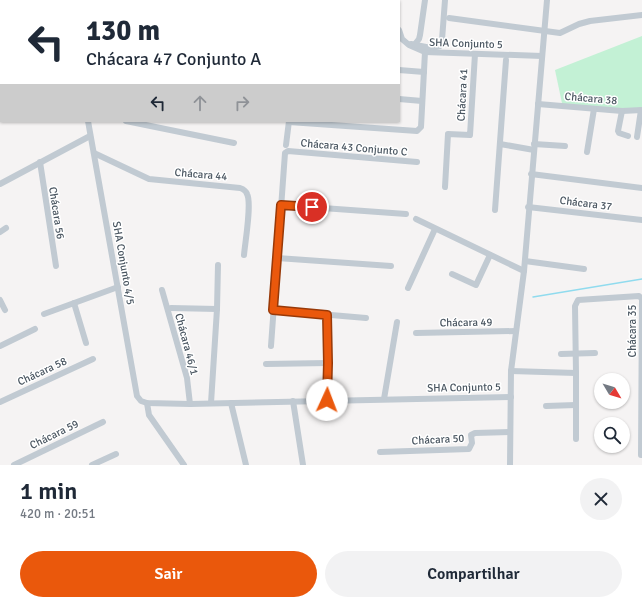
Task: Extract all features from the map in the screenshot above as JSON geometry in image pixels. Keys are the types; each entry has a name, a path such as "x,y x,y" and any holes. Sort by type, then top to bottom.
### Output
{"street":[{"path":"412,45 419,39 425,0"},
{"path":"412,45 431,48 440,46 442,40 445,0"},
{"name":"SHA Conjunto 5","path":"147,403 190,404 511,397 511,371 525,261 528,207 544,31 545,0"},
{"path":"450,18 560,33 579,24 590,21 642,15"},
{"name":"SHA Conjunto 5","path":"400,39 425,52 542,56"},
{"path":"302,122 417,131 421,127 425,52"},
{"name":"Chácara 41","path":"445,187 448,134 470,135 475,54"},
{"path":"496,210 506,60"},
{"path":"400,70 424,72"},
{"path":"400,99 422,101"},
{"name":"Chácara 38","path":"538,104 622,111 642,110"},
{"path":"587,152 594,109"},
{"path":"637,137 642,110"},
{"path":"622,111 618,131 619,134 628,136"},
{"name":"SHA Conjunto 4/5","path":"88,122 137,396 141,401 147,403 149,415 184,465"},
{"path":"131,122 234,143"},
{"path":"271,346 284,154 287,148 289,122"},
{"path":"0,184 90,136"},
{"path":"500,144 534,147 565,146"},
{"name":"Chácara 43 Conjunto C","path":"287,148 417,162"},
{"name":"Chácara 44","path":"94,153 149,179 240,188 245,190 248,195 248,219 244,255"},
{"name":"Chácara 56","path":"40,162 56,266"},
{"name":"Chácara 37","path":"531,174 642,188"},
{"path":"281,205 406,214"},
{"name":"Chácara 37","path":"528,207 642,220"},
{"path":"416,219 524,271"},
{"path":"0,232 6,228"},
{"path":"408,288 435,229"},
{"path":"452,274 476,284 490,255"},
{"path":"277,258 391,266"},
{"path":"525,261 584,269"},
{"path":"211,403 217,310 218,265"},
{"path":"44,314 118,287"},
{"name":"Chácara 46/1","path":"162,290 187,378 190,404"},
{"name":"Chácara 35","path":"576,439 575,306 578,300 639,296 642,299 641,455"},
{"path":"0,300 5,310"},
{"path":"74,303 86,343"},
{"path":"171,308 217,310"},
{"path":"273,310 366,318"},
{"path":"327,315 327,400"},
{"path":"384,399 397,322"},
{"path":"0,346 35,329"},
{"name":"Chácara 49","path":"416,332 516,331"},
{"path":"561,354 595,353"},
{"name":"Chácara 58","path":"0,402 93,359"},
{"path":"266,364 328,363"},
{"path":"511,371 576,373"},
{"path":"510,465 511,397"},
{"path":"292,401 303,465"},
{"path":"231,403 246,465"},
{"path":"546,406 576,405"},
{"name":"Chácara 59","path":"14,465 103,422"},
{"name":"Chácara 50","path":"380,452 469,449 472,443 472,436 475,433 510,432"},
{"path":"92,465 116,454"}],"green space":[{"path":"642,36 642,110 563,108 555,70"}],"waterway":[{"path":"533,297 642,279"}],"route":[{"path":"312,207 281,205 273,310 327,315 327,400"}]}
